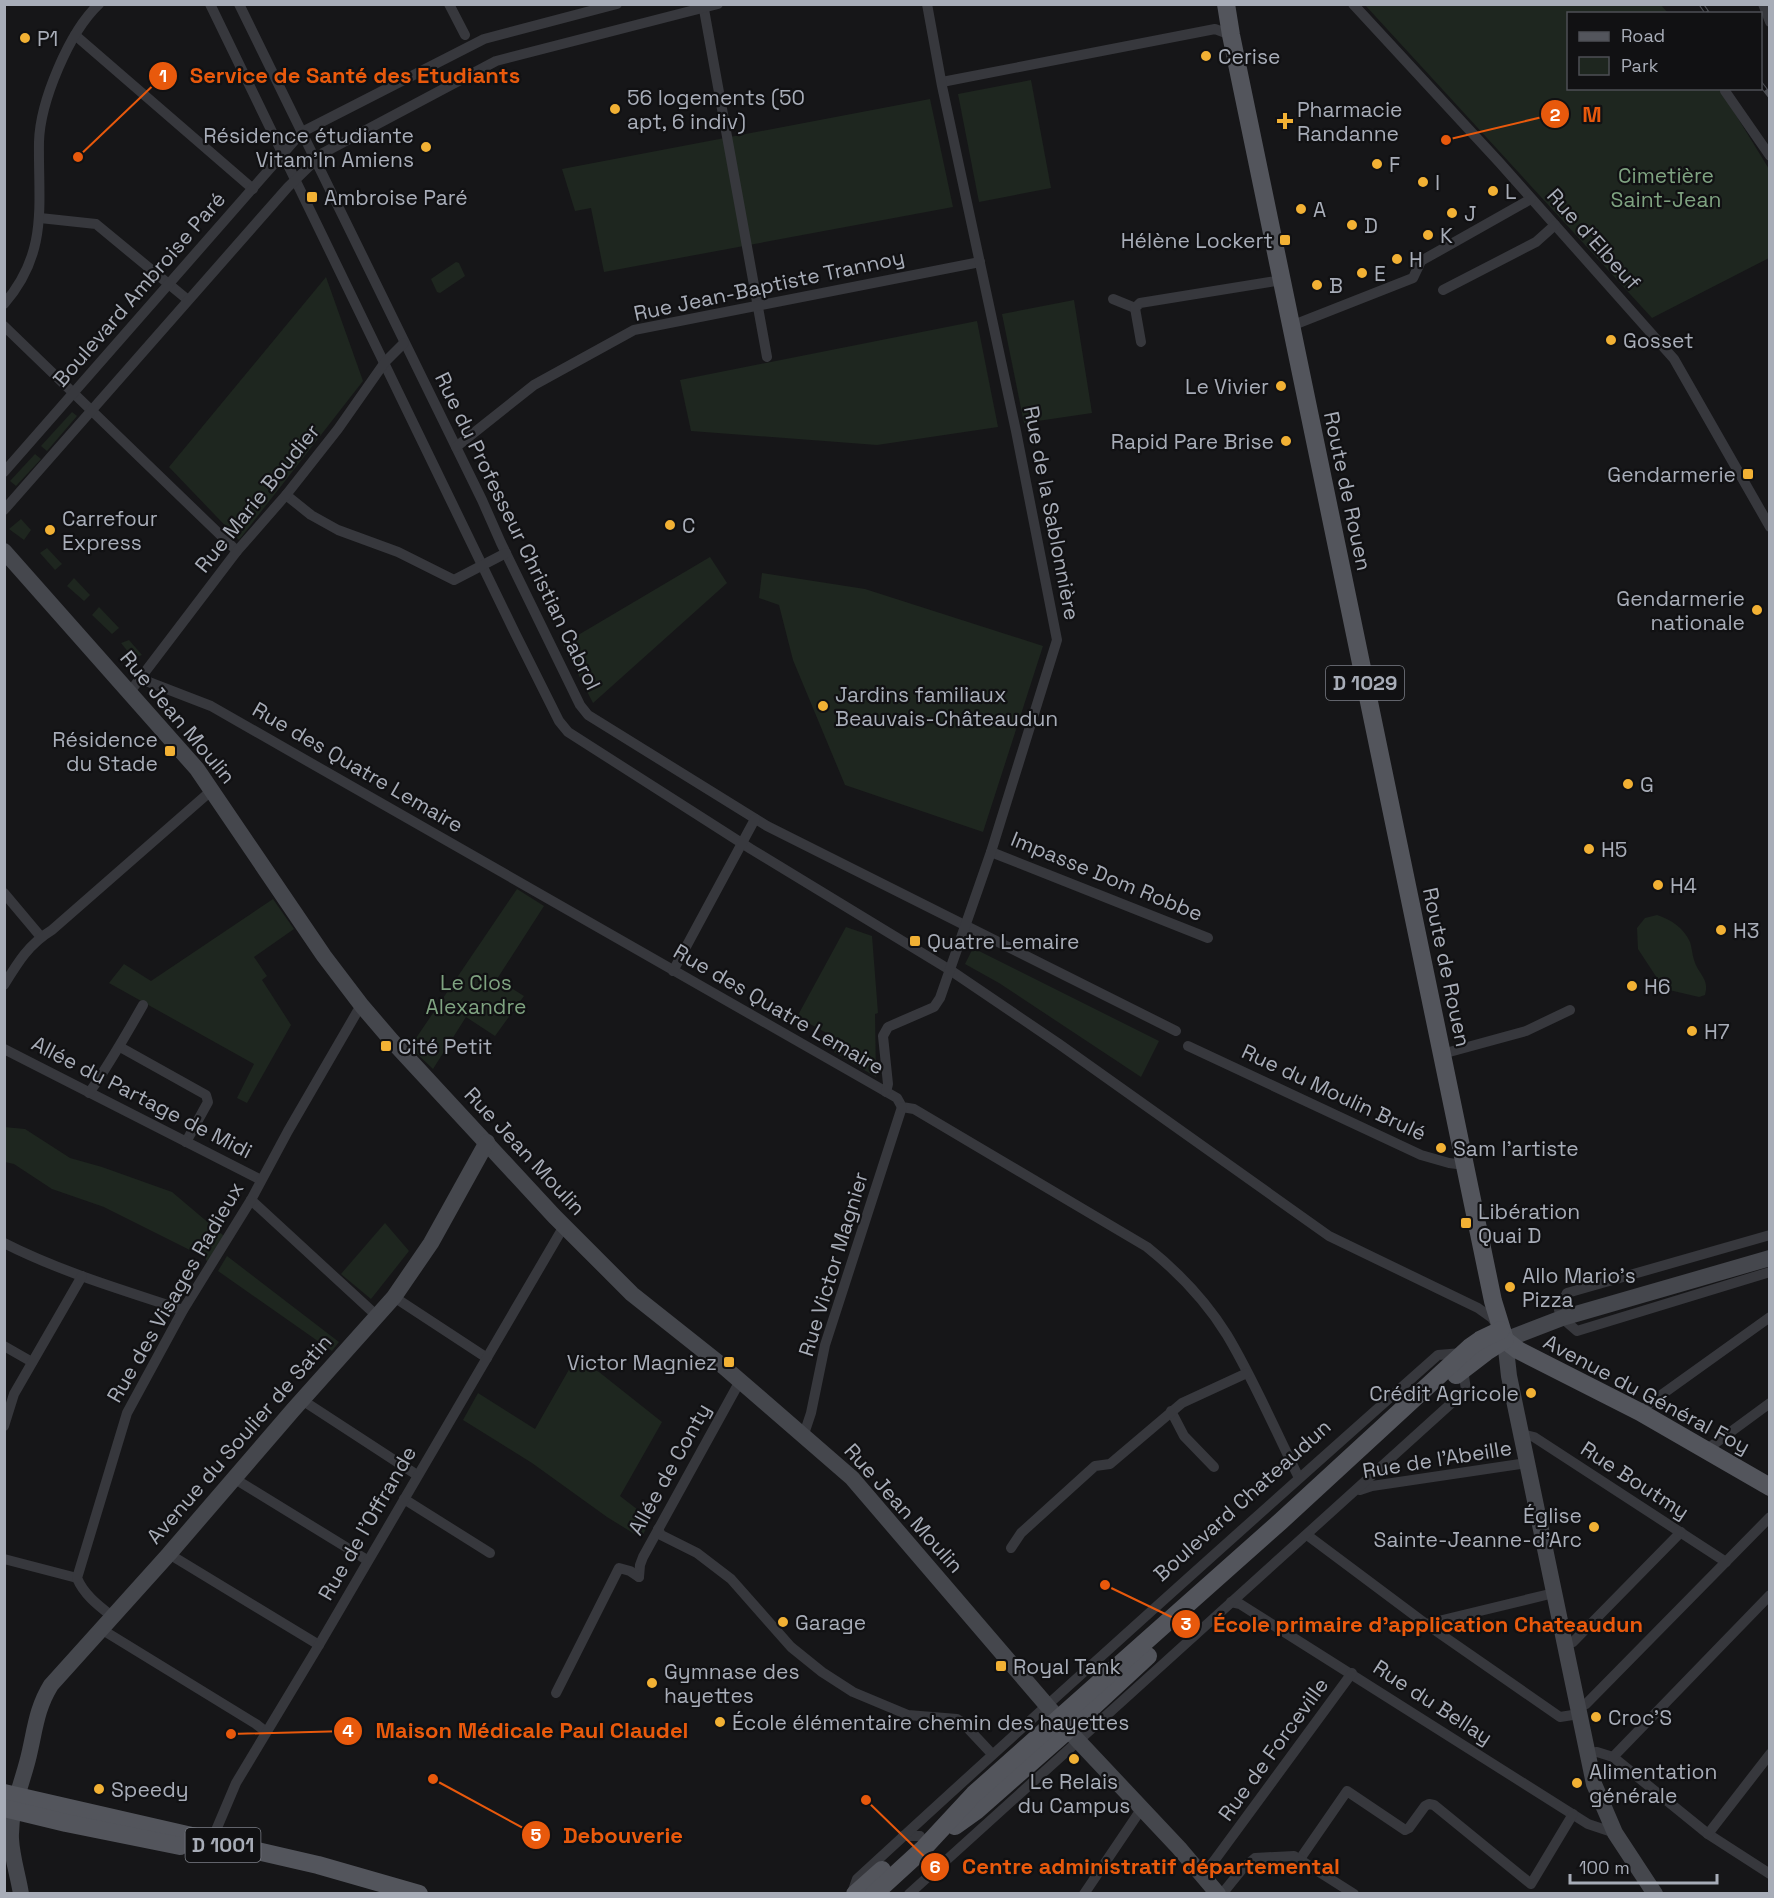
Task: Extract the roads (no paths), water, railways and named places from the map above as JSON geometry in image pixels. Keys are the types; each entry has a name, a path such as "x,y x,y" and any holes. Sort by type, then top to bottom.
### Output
{"main road":[{"name":"Route de Rouen","path":"1221,4 1231,35"},
{"name":"Route de Rouen","path":"1226,4 1594,1784 1615,1833 1655,1893"},
{"name":"Rue Jean Moulin","path":"4,551 178,745 212,789 324,956 362,1006 564,1226 632,1294 804,1434 852,1478 1063,1724 1142,1808 1217,1893"},
{"name":"Avenue du Soulier de Satin","path":"21,1891 15,1803 36,1718 51,1685 394,1297 431,1243 487,1142"},
{"path":"1503,1335 1561,1314 1770,1249"},
{"path":"1561,1314 1770,1258"},
{"name":"Boulevard Chateaudun","path":"874,1893 915,1841 975,1802 1063,1724 1272,1529 1463,1361 1480,1340 1503,1335"},
{"name":"Avenue du Général Foy","path":"1503,1335 1532,1358 1640,1412 1770,1487"},
{"path":"890,1893 975,1802"},
{"name":"D 1001","path":"15,1803 318,1865 419,1893"},
{"name":"D 1001","path":"15,1803 386,1893"},
{"path":"854,1893 915,1841"}],"street":[{"path":"4,304 22,282 37,239 40,218 39,140 51,86 75,36 99,4"},
{"path":"210,4 559,721 568,732 742,844 950,970 1059,1044 1329,1236 1478,1308 1492,1318 1503,1335"},
{"name":"Rue du Professeur Christian Cabrol","path":"239,4 580,705 588,715 755,819 1176,1031"},
{"path":"449,4 465,35"},
{"path":"302,132 484,39 617,4"},
{"name":"Boulevard Ambroise Paré","path":"4,510 295,179 323,153 496,61 718,4"},
{"name":"Rue de la Sablonnière","path":"886,1092 888,1084 883,1036 888,1027 934,1007 940,998 992,852 1057,640 927,4"},
{"name":"Rue d'Elbeuf","path":"1353,4 1499,162 1674,359 1770,527"},
{"path":"1763,4 1770,22"},
{"path":"703,6 767,357"},
{"path":"942,82 1215,29 1231,35"},
{"path":"75,36 252,189"},
{"path":"1725,91 1770,156"},
{"name":"Boulevard Ambroise Paré","path":"4,472 302,132"},
{"path":"1291,326 1413,278 1421,261 1531,199"},
{"path":"40,218 96,224 188,300"},
{"path":"1443,290 1536,242 1555,225"},
{"name":"Rue Jean-Baptiste Trannoy","path":"456,447 534,385 634,330 980,262"},
{"path":"1141,342 1136,308 1140,303 1282,280"},
{"path":"1113,299 1136,308"},
{"path":"4,326 237,551"},
{"name":"Rue Marie Boudier","path":"129,693 237,551 286,495 338,429 385,362 404,343"},
{"path":"286,495 311,515 338,530 398,552 454,580 506,553"},
{"name":"Rue des Quatre Lemaire","path":"141,679 211,706 897,1098 902,1107 914,1109 1147,1247 1171,1266 1226,1333 1299,1478"},
{"path":"4,985 23,955 41,937 52,930 212,789"},
{"path":"674,971 755,819"},
{"name":"Impasse Dom Robbe","path":"992,852 1208,938"},
{"path":"4,893 41,937"},
{"path":"89,1093 120,1047 143,1005"},
{"name":"Rue des Visages Radieux","path":"77,1578 127,1413 183,1310 251,1200 293,1121 362,1006"},
{"path":"1442,1054 1526,1031 1570,1010"},
{"path":"120,1047 206,1095 208,1102 186,1142"},
{"name":"Rue du Moulin Brulé","path":"1188,1047 1421,1155 1465,1165"},
{"name":"Allée du Partage de Midi","path":"4,1049 261,1180"},
{"name":"Rue Victor Magnier","path":"804,1434 811,1413 825,1345 902,1107"},
{"path":"251,1200 376,1315"},
{"name":"Rue de l'Offrande","path":"211,1842 236,1784 564,1226"},
{"path":"1770,1235 1568,1293 1561,1314 1577,1331 1770,1272"},
{"path":"4,1243 31,1257 183,1310"},
{"path":"4,1426 14,1394 82,1276"},
{"path":"394,1297 487,1358"},
{"path":"1640,1412 1770,1317"},
{"path":"4,1346 32,1362"},
{"name":"Boulevard Chateaudun","path":"909,1893 1063,1724 1299,1478 1438,1355 1463,1361 1466,1390 1231,1602 1063,1724 992,1754 915,1841"},
{"path":"1011,1548 1021,1533 1095,1466 1110,1464 1182,1403 1247,1373"},
{"name":"Allée de Conty","path":"556,1693 619,1568 639,1577 640,1565 658,1529 740,1381"},
{"path":"303,1400 316,1411 417,1475"},
{"path":"1706,1450 1770,1403"},
{"path":"1171,1411 1184,1436 1214,1467"},
{"name":"Rue Boutmy","path":"1521,1434 1534,1437 1726,1562"},
{"name":"Rue de l'Abeille","path":"1354,1493 1372,1485 1527,1463"},
{"path":"235,1479 367,1560"},
{"path":"404,1499 490,1553"},
{"path":"1307,1535 1426,1624 1560,1717 1579,1710 1586,1704 1770,1517"},
{"path":"658,1529 661,1534 697,1553 731,1579 791,1647 822,1672 853,1692 908,1715 957,1719 992,1754"},
{"path":"1565,1645 1574,1642 1681,1532"},
{"path":"169,1554 319,1645"},
{"path":"4,1559 77,1578 80,1587 113,1617"},
{"path":"1426,1624 1554,1593"},
{"path":"1612,1757 1770,1595"},
{"name":"Rue du Bellay","path":"1231,1602 1239,1604 1352,1673 1588,1824 1615,1833"},
{"path":"101,1629 266,1732"},
{"name":"Rue de Forceville","path":"1203,1876 1352,1673"},
{"path":"1587,1753 1597,1752 1612,1757 1708,1834 1770,1874"},
{"path":"1708,1834 1770,1754"},
{"path":"1300,1859 1347,1791 1402,1829 1409,1828 1425,1806 1434,1805 1531,1884 1573,1814"},
{"path":"1084,1893 1142,1808"},
{"path":"1217,1893 1255,1858 1294,1856 1354,1893"}],"railway":[{"path":"1701,4 1707,12"},
{"path":"1762,86 1770,96"}],"place":[{"name":"P1","path":"25,38"},
{"name":"Cerise","path":"1206,56"},
{"name":"56 logements (50 apt, 6 indiv)","path":"615,109"},
{"name":"Pharmacie Randanne","path":"1285,121"},
{"name":"M","path":"1446,140"},
{"name":"Résidence étudiante Vitam'In Amiens","path":"426,147"},
{"name":"Service de Santé des Etudiants","path":"78,157"},
{"name":"F","path":"1377,164"},
{"name":"I","path":"1423,182"},
{"name":"L","path":"1493,191"},
{"name":"Ambroise Paré","path":"312,197"},
{"name":"A","path":"1301,209"},
{"name":"J","path":"1452,213"},
{"name":"D","path":"1352,225"},
{"name":"K","path":"1428,235"},
{"name":"Hélène Lockert","path":"1285,240"},
{"name":"H","path":"1397,259"},
{"name":"E","path":"1362,273"},
{"name":"B","path":"1317,285"},
{"name":"Gosset","path":"1611,340"},
{"name":"Le Vivier","path":"1281,386"},
{"name":"Rapid Pare Brise","path":"1286,441"},
{"name":"Gendarmerie","path":"1748,474"},
{"name":"C","path":"670,525"},
{"name":"Carrefour Express","path":"50,530"},
{"name":"Gendarmerie nationale","path":"1757,610"},
{"name":"Jardins familiaux Beauvais-Châteaudun","path":"823,706"},
{"name":"Résidence du Stade","path":"170,751"},
{"name":"G","path":"1628,784"},
{"name":"H5","path":"1589,849"},
{"name":"H4","path":"1658,885"},
{"name":"H3","path":"1721,930"},
{"name":"Quatre Lemaire","path":"915,941"},
{"name":"H6","path":"1632,986"},
{"name":"H7","path":"1692,1031"},
{"name":"Cité Petit","path":"386,1046"},
{"name":"Sam l'artiste","path":"1441,1148"},
{"name":"Libération Quai D","path":"1466,1223"},
{"name":"Allo Mario's Pizza","path":"1510,1287"},
{"name":"Victor Magniez","path":"729,1362"},
{"name":"Crédit Agricole","path":"1531,1393"},
{"name":"Église Sainte-Jeanne-d'Arc","path":"1594,1527"},
{"name":"École primaire d'application Chateaudun","path":"1105,1585"},
{"name":"Garage","path":"783,1622"},
{"name":"Royal Tank","path":"1001,1666"},
{"name":"Gymnase des hayettes","path":"652,1683"},
{"name":"Croc'S","path":"1596,1717"},
{"name":"École élémentaire chemin des hayettes","path":"720,1722"},
{"name":"Maison Médicale Paul Claudel","path":"231,1734"},
{"name":"Le Relais du Campus","path":"1074,1759"},
{"name":"Debouverie","path":"433,1779"},
{"name":"Alimentation générale","path":"1577,1783"},
{"name":"Speedy","path":"99,1789"},
{"name":"Centre administratif départemental","path":"866,1800"}],"park label":[{"name":"Cimetière Saint-Jean","path":"1666,187"},
{"name":"Le Clos Alexandre","path":"476,994"}]}
